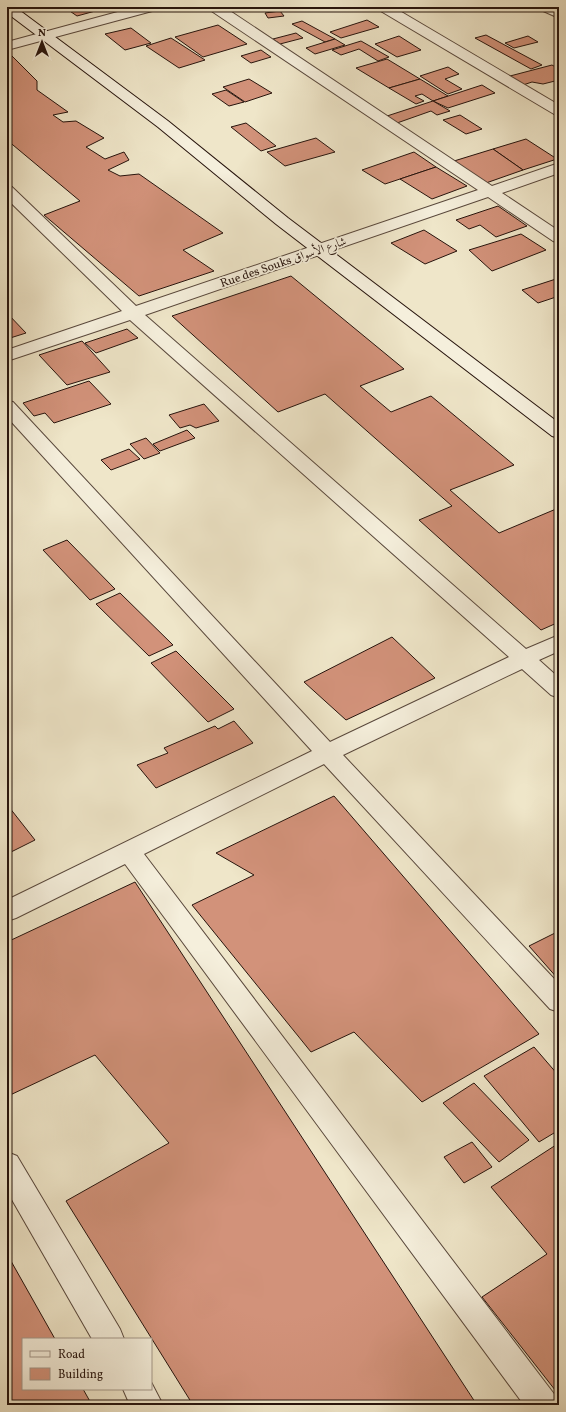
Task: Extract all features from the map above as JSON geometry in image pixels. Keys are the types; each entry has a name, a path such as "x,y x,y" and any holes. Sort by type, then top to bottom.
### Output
{"street":[{"path":"7,7 163,124 282,221 321,249 559,432"},
{"path":"7,46 151,7"},
{"path":"215,7 559,238"},
{"path":"384,7 559,111"},
{"path":"546,7 559,14"},
{"name":"Rue des Souks شارع الأسواق","path":"7,356 559,168"},
{"path":"7,190 133,313 559,690"},
{"path":"7,406 327,753 559,1001"},
{"path":"7,910 327,753 559,642"},
{"path":"128,850 543,1405"},
{"path":"7,1165 108,1338"},
{"path":"139,1390 148,1405"}],"building":[{"path":"64,7 110,7 77,16"},
{"path":"280,11 284,16 268,18 265,13"},
{"path":"367,20 379,27 341,38 330,32"},
{"path":"302,21 335,39 325,42 292,24"},
{"path":"218,25 247,44 203,57 175,37"},
{"path":"131,28 151,43 125,50 105,34"},
{"path":"296,33 303,38 280,44 273,39"},
{"path":"486,35 542,65 531,69 475,38"},
{"path":"399,36 421,50 397,57 375,44"},
{"path":"528,36 538,42 514,48 505,43"},
{"path":"171,38 205,60 179,68 146,46"},
{"path":"335,39 345,45 315,54 306,48"},
{"path":"361,41 389,57 378,61 359,49 341,55 332,50"},
{"path":"261,50 271,57 251,63 241,56"},
{"path":"11,55 37,81 37,90 68,112 53,115 63,122 76,121 104,138 86,147 105,159 124,152 129,160 108,170 120,176 139,174 223,233 183,250 214,271 139,296 44,215 80,201 7,140 7,56"},
{"path":"387,59 420,79 389,88 356,68"},
{"path":"552,65 559,69 559,80 543,84 532,82 523,85 510,76"},
{"path":"448,67 459,74 445,79 462,89 448,94 420,76"},
{"path":"249,79 272,93 245,102 223,87"},
{"path":"420,79 448,96 433,101 422,94 415,96 424,101 416,104 389,88"},
{"path":"482,85 495,93 448,108 433,101"},
{"path":"226,90 244,102 229,106 212,94"},
{"path":"433,101 450,111 437,115 431,111 397,123 387,116"},
{"path":"460,115 482,129 466,134 443,120"},
{"path":"246,123 276,146 261,151 231,127"},
{"path":"316,138 335,152 285,166 267,152"},
{"path":"526,139 557,159 523,170 493,149"},
{"path":"493,149 523,170 486,183 454,161"},
{"path":"414,152 436,167 385,184 362,170"},
{"path":"436,167 467,186 432,199 400,179"},
{"path":"498,206 527,226 496,237 480,225 469,229 456,220"},
{"path":"424,230 457,251 425,264 391,243"},
{"path":"521,234 546,250 492,271 469,250"},
{"path":"291,276 404,369 360,386 391,412 431,396 514,465 450,490 499,533 556,509 559,511 559,622 541,630 419,520 452,506 325,394 278,412 172,316"},
{"path":"559,278 559,296 538,303 522,290"},
{"path":"7,313 26,333 7,339"},
{"path":"127,329 138,338 96,353 85,343"},
{"path":"82,341 110,372 67,385 39,355"},
{"path":"89,381 111,404 54,423 45,413 34,416 23,403"},
{"path":"204,404 219,421 196,428 190,425 180,428 169,415"},
{"path":"187,430 195,438 160,451 153,444"},
{"path":"146,438 160,453 144,459 130,444"},
{"path":"129,449 140,459 111,470 101,460"},
{"path":"67,540 115,589 90,600 43,550"},
{"path":"120,593 173,645 149,656 96,604"},
{"path":"392,637 435,678 346,720 304,682"},
{"path":"176,651 234,709 208,722 151,663"},
{"path":"234,721 253,743 156,788 137,765 168,753 164,748 215,726 218,729"},
{"path":"334,796 539,1034 422,1102 354,1032 311,1052 192,905 254,875 216,853"},
{"path":"9,807 35,840 9,853 7,850 7,808"},
{"path":"135,882 477,1405 193,1405 66,1201 169,1143 95,1055 8,1096 7,942"},
{"path":"559,931 559,980 529,946"},
{"path":"534,1047 559,1076 559,1130 539,1142 484,1076"},
{"path":"474,1083 529,1140 499,1162 443,1103"},
{"path":"472,1142 492,1167 464,1183 444,1157"},
{"path":"559,1143 559,1395 482,1297 547,1254 491,1187"},
{"path":"7,1254 54,1338 22,1338 22,1390 84,1390 92,1405 7,1405"}]}
